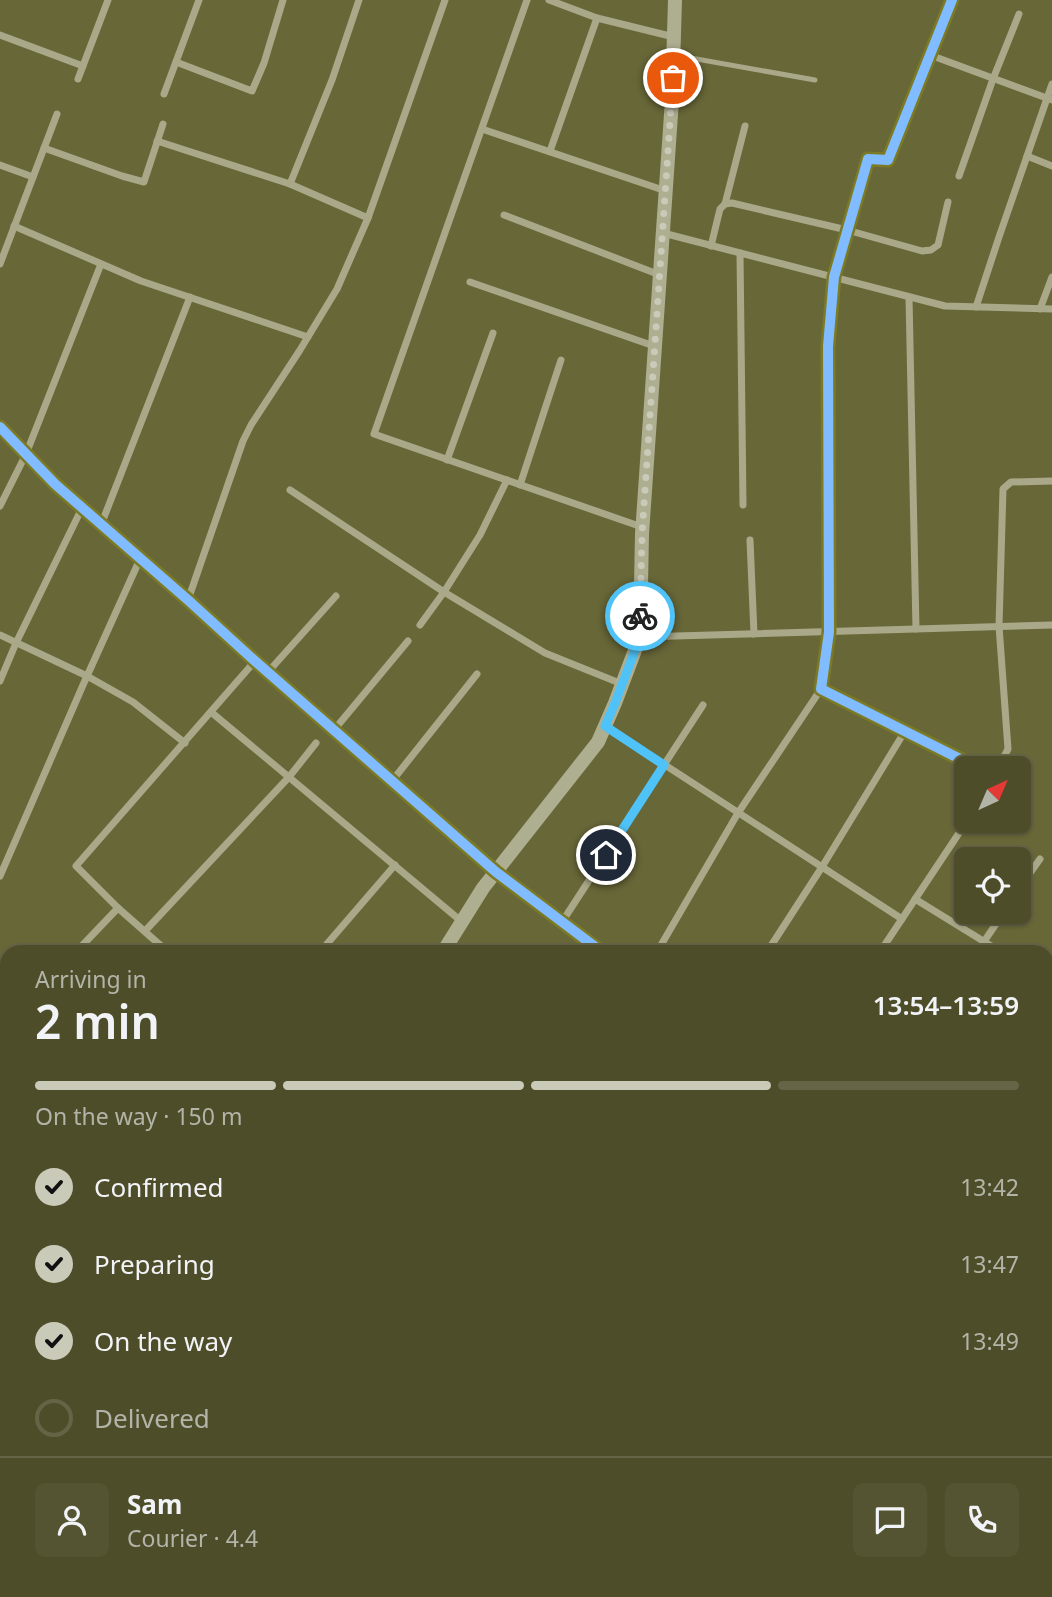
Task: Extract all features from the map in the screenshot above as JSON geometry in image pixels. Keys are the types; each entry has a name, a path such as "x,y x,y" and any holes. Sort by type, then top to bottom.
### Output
{"main road":[{"path":"448,945 483,888 598,742 640,637 642,527 666,191 675,0"}],"street":[{"path":"78,79 108,0"},
{"path":"164,94 199,0"},
{"path":"176,62 252,91 264,63 283,0"},
{"path":"290,184 359,0"},
{"path":"188,600 243,441 337,289 368,218 445,0"},
{"path":"527,0 374,435 642,527"},
{"path":"661,945 738,813 821,689 829,632 828,346 834,277 867,159 888,160 952,0"},
{"path":"554,1 597,18 674,37"},
{"path":"959,176 1019,14"},
{"path":"550,151 597,18"},
{"path":"0,35 83,66"},
{"path":"930,55 1049,99"},
{"path":"976,307 1052,84"},
{"path":"0,264 57,114"},
{"path":"44,148 144,182 163,124"},
{"path":"711,246 745,126"},
{"path":"482,129 666,191"},
{"path":"157,141 290,184 368,218"},
{"path":"1027,156 1052,166"},
{"path":"0,165 33,177"},
{"path":"725,204 732,203 847,230 922,251 932,250 938,245 948,202"},
{"path":"504,215 660,275"},
{"path":"14,226 141,281 308,337"},
{"path":"663,233 945,306 1052,309"},
{"path":"740,253 743,505"},
{"path":"0,506 26,454 101,264"},
{"path":"1040,309 1052,277"},
{"path":"470,282 655,346"},
{"path":"101,524 190,297"},
{"path":"909,297 916,629"},
{"path":"447,460 493,333"},
{"path":"520,485 561,360"},
{"path":"0,427 55,484 496,872 593,945"},
{"path":"419,625 444,592 480,535 507,480"},
{"path":"1004,756 1008,749 999,626 1003,489 1012,482 1052,481"},
{"path":"290,491 444,592 545,653 623,684"},
{"path":"0,681 82,508"},
{"path":"750,540 754,634"},
{"path":"0,876 140,559"},
{"path":"268,672 336,596"},
{"path":"640,637 1052,625"},
{"path":"0,635 87,676 133,702 184,743"},
{"path":"334,730 408,641"},
{"path":"160,945 76,866 256,661"},
{"path":"393,781 477,674"},
{"path":"821,689 954,756"},
{"path":"562,922 704,705"},
{"path":"211,712 462,922"},
{"path":"605,726 902,919"},
{"path":"772,945 905,731"},
{"path":"145,931 289,777 316,743"},
{"path":"885,945 959,833"},
{"path":"1031,872 1040,859"},
{"path":"326,945 395,865"},
{"path":"915,899 991,945"},
{"path":"83,945 118,908"},
{"path":"981,945 996,924"}],"lane":[{"path":"674,55 815,80"}],"cycle path":[{"path":"952,0 888,160 868,159 834,277 828,346 829,632 821,689 954,756"},
{"path":"0,427 55,484 496,872 593,945"}],"way so far":[{"path":"640,616 642,534 673,78"}],"route":[{"path":"606,855 664,765 605,726 640,637 640,616"}]}
